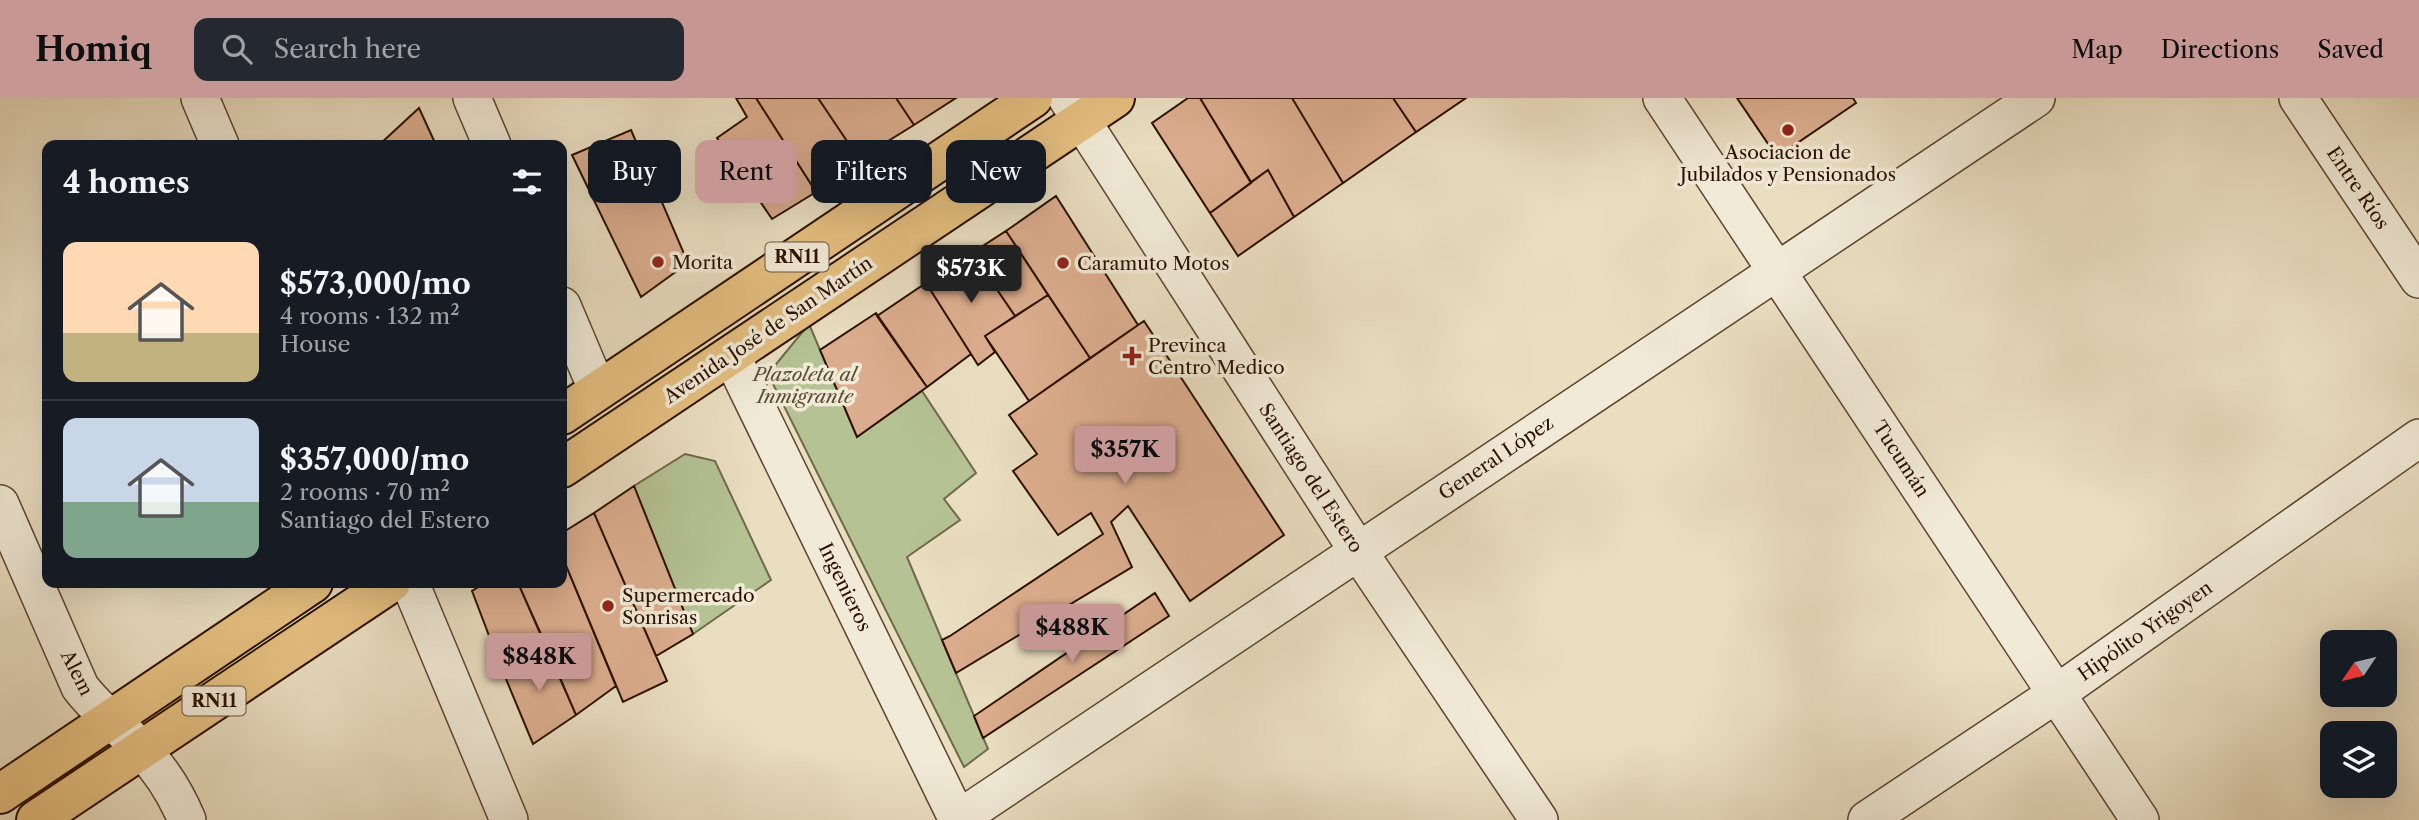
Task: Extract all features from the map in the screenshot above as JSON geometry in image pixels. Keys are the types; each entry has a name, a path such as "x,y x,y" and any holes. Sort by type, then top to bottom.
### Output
{"main road":[{"name":"RN11","path":"567,412 1033,98"},
{"name":"Avenida José de San Martín","path":"567,465 732,355 1074,109 1115,98"},
{"name":"RN11","path":"0,793 306,588"},
{"name":"RN11","path":"36,820 384,588"}],"street":[{"path":"200,98 218,140"},
{"path":"472,98 490,140"},
{"name":"Tucumán","path":"1662,98 2140,820"},
{"name":"General López","path":"958,820 2036,98"},
{"name":"Entre Ríos","path":"2298,98 2419,279"},
{"name":"Santiago del Estero","path":"1074,109 1358,551 1539,820"},
{"path":"567,318 598,391"},
{"name":"Ingenieros","path":"732,355 958,820"},
{"name":"Hipólito Yrigoyen","path":"1867,820 2056,694 2419,438"},
{"name":"Alem","path":"0,504 80,687 94,705 142,749 160,770 177,797 187,820"},
{"path":"412,588 509,820"}],"green space":[{"name":"Plazoleta al Inmigrante","path":"809,324 857,437 922,391 976,473 944,499 960,520 907,557 988,749 964,767 768,374"},
{"path":"685,454 715,461 771,580 693,634 634,486"}],"building":[{"path":"736,98 756,98 783,140 718,140 717,138 747,117"},
{"path":"756,98 818,98 846,140 811,140 811,184 797,162 797,140 783,140"},
{"path":"818,98 896,98 914,125 890,140 846,140"},
{"path":"896,98 956,98 914,125"},
{"path":"1188,98 1200,98 1251,183 1210,213 1152,123"},
{"path":"1200,98 1292,98 1343,183 1294,217 1268,170 1251,182"},
{"path":"1292,98 1393,98 1416,132 1343,183"},
{"path":"1393,98 1466,98 1416,132"},
{"name":"Asociacion de Jubilados y Pensionados","path":"1737,98 1853,98 1856,103 1777,157"},
{"path":"419,108 434,140 384,140"},
{"path":"631,130 635,140 607,140"},
{"path":"588,148 588,188 572,155"},
{"path":"797,162 811,184 811,195 772,219 761,203 797,203"},
{"path":"1268,170 1294,217 1238,256 1210,213"},
{"name":"Caramuto Motos","path":"1056,196 1138,325 1090,358 1006,231"},
{"path":"595,203 662,203 688,263 641,297"},
{"path":"1006,231 1048,295 1015,316 972,253"},
{"path":"972,253 1015,316 985,336 995,352 978,365 926,283"},
{"path":"926,283 971,354 927,387 877,316"},
{"path":"1048,295 1090,358 1029,401 985,336"},
{"path":"876,313 927,387 857,437 820,350"},
{"path":"1144,321 1284,535 1190,601 1128,506 1111,522 1132,567 956,673 942,640 1103,534 1091,513 1058,535 1013,471 1037,454 1009,415"},
{"path":"634,486 693,634 656,656 594,513"},
{"name":"Supermercado Sonrisas","path":"594,513 667,681 623,702 567,568 567,530"},
{"path":"567,568 616,686 576,715 520,588 567,588"},
{"path":"477,588 520,588 545,643 501,667 472,591"},
{"path":"1155,593 1169,616 983,738 974,716"},
{"path":"545,643 576,715 533,744 501,667"}],"place":[{"name":"Asociacion de Jubilados y Pensionados","path":"1788,130"},
{"name":"Morita","path":"658,262"},
{"name":"Caramuto Motos","path":"1063,263"},
{"name":"Previnca Centro Medico","path":"1132,356"},
{"name":"Supermercado Sonrisas","path":"608,606"}]}
